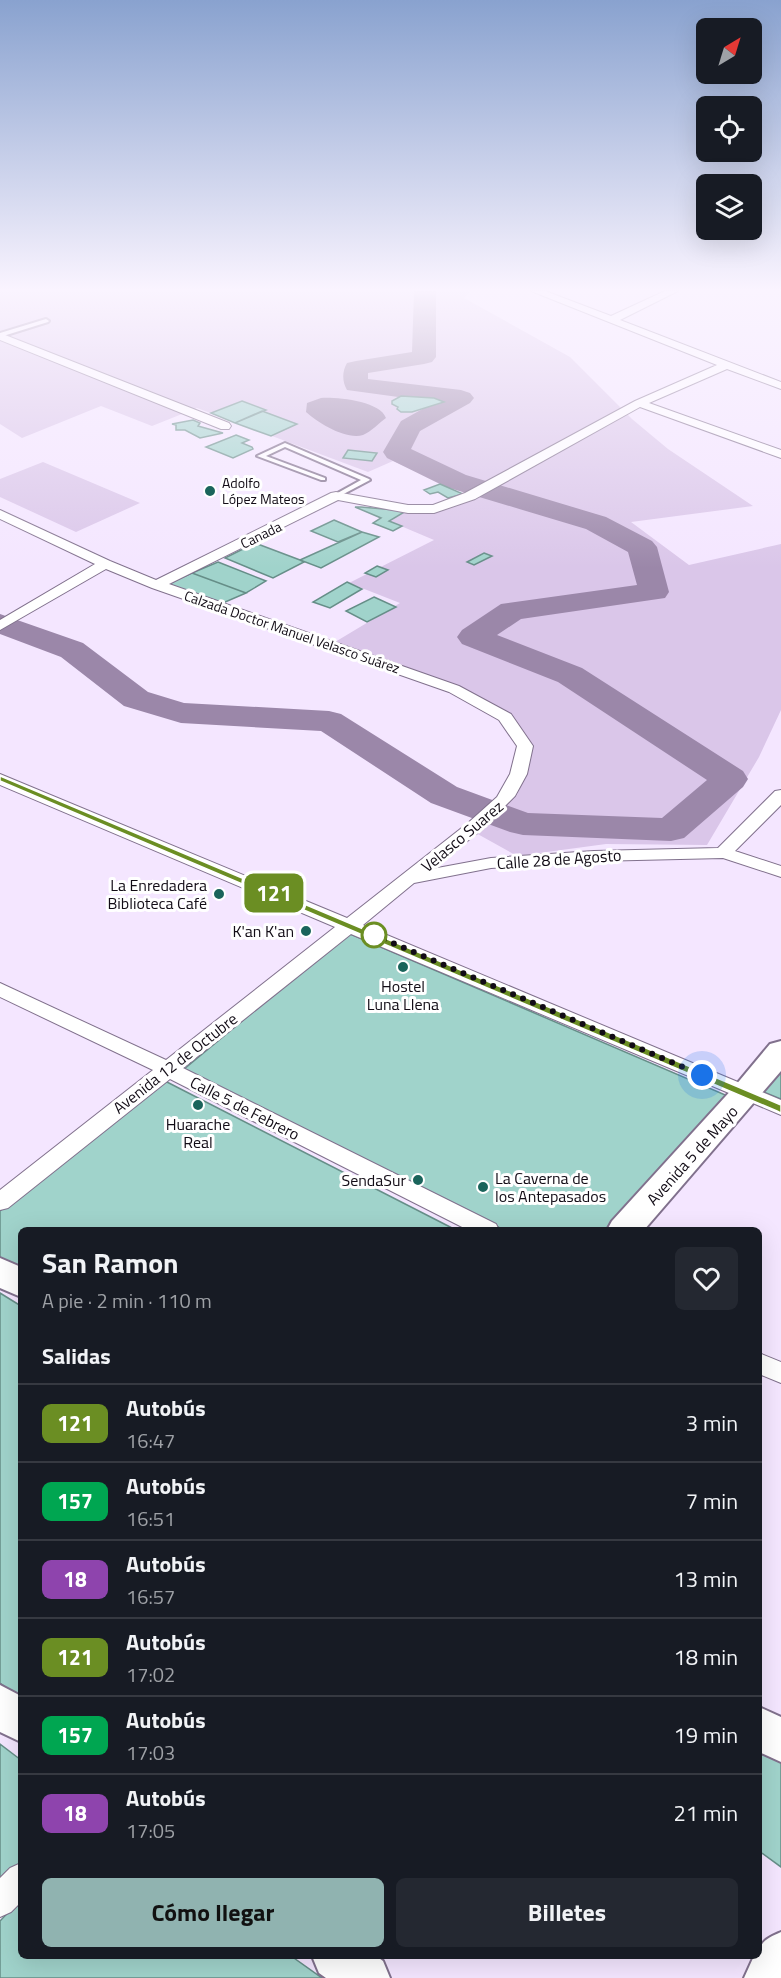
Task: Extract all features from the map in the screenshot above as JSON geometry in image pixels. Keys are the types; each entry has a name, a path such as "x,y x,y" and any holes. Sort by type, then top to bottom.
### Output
{"main road":[{"name":"Avenida 5 de Mayo","path":"627,1227 746,1094 781,1051"},
{"path":"0,1271 18,1282"},
{"path":"0,1706 18,1719"},
{"path":"762,1730 781,1741"},
{"path":"768,1978 781,1956"},
{"path":"340,1959 366,1978"}],"street":[{"path":"118,383 225,426"},
{"path":"336,496 408,509 434,509 470,496 639,403 685,383"},
{"path":"639,403 781,454"},
{"name":"Canada","path":"158,585 336,496"},
{"name":"Calzada Doctor Manuel Velasco Suárez","path":"0,514 105,564 158,585 454,689 505,717 525,746 521,769 511,794"},
{"path":"0,626 105,564"},
{"path":"0,779 781,1108"},
{"name":"Velasco Suarez","path":"412,878 511,794"},
{"path":"723,853 781,795"},
{"name":"Calle 28 de Agosto","path":"351,926 412,878 491,863 594,855 723,853 751,860 781,872"},
{"name":"Avenida 12 de Octubre","path":"0,1202 351,926"},
{"name":"Calle 5 de Febrero","path":"0,988 168,1069 482,1227"},
{"path":"762,1364 781,1374"},
{"path":"0,1901 18,1882"}],"lane":[{"path":"323,479 260,456 285,445 366,480 336,496"}],"shaded area":[{"path":"0,383 596,383 632,419 668,449 753,506 631,522 689,565 781,544 781,710 759,757 707,845 606,844 517,856 474,832 517,795 528,770 530,746 509,716 456,687 330,645 400,603 349,583 434,540 389,521 406,511 441,511 477,497 393,461 368,472 197,408 152,426 101,406 22,438 0,424"},
{"path":"321,398 347,399 367,404 382,412 386,418 363,435 341,433 306,412 307,403"},
{"path":"43,462 140,503 76,532 0,497 0,479"}],"building":[{"path":"401,396 434,398 444,402 412,412 401,412 392,404 392,401"},
{"path":"242,401 266,410 235,423 211,413"},
{"path":"262,411 297,424 271,436 235,423"},
{"path":"193,420 200,423 198,426 223,433 200,438 185,430 176,430 176,425 172,424"},
{"path":"236,435 249,440 242,443 253,449 233,458 206,447"},
{"path":"348,450 377,453 372,461 343,458"},
{"path":"440,484 463,494 448,498 438,492 430,494 424,490"},
{"path":"355,507 406,511 389,521 402,526 393,531 373,523 381,518"},
{"path":"334,520 362,532 338,542 311,531"},
{"path":"362,532 379,537 321,568 300,560"},
{"path":"255,543 304,562 273,578 225,558"},
{"path":"484,553 492,556 474,565 467,562"},
{"path":"218,562 266,581 246,593 192,573"},
{"path":"377,566 388,570 376,577 365,573"},
{"path":"192,573 246,593 223,603 167,584"},
{"path":"347,582 362,589 330,608 313,602"},
{"path":"374,597 396,607 367,622 346,611"},
{"path":"348,933 730,1097 611,1227 498,1227 183,1070"},
{"path":"781,1064 781,1099 759,1090"},
{"path":"165,1081 450,1227 18,1227 18,1273 0,1263 0,1211"},
{"path":"0,1293 18,1304 18,1696 0,1683"},
{"path":"0,1744 18,1758 18,1873 0,1893"},
{"path":"765,1749 781,1760 781,1867 762,1853 762,1754"},
{"path":"18,1902 18,1959 295,1959 322,1978 0,1978 0,1921"}],"waterway":[{"path":"0,623 72,650 136,699 181,713 329,721 444,795 523,824 671,830 730,779 570,675 473,637 512,611 654,592 642,547 596,523 456,481 396,452 410,426 461,398 356,383"}],"bus line":[{"name":"121","path":"0,779 781,1108"}],"place":[{"name":"Adolfo López Mateos","path":"210,491"},
{"name":"La Enredadera Biblioteca Café","path":"219,894"},
{"name":"K'an K'an","path":"306,931"},
{"name":"Hostel Luna Llena","path":"403,967"},
{"name":"Huarache Real","path":"198,1105"},
{"name":"SendaSur","path":"418,1180"},
{"name":"La Caverna de los Antepasados","path":"483,1187"}],"route":[{"path":"374,935 702,1075"}]}
